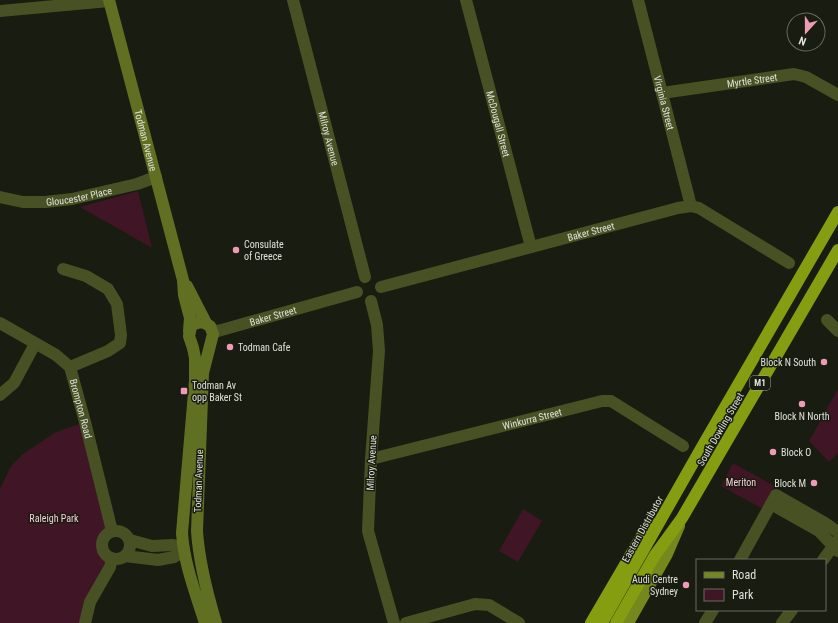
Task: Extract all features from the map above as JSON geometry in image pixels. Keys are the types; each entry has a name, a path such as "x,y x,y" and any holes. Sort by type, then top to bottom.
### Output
{"highway":[{"name":"South Dowling Street","path":"702,447 838,212"},
{"name":"South Dowling Street","path":"682,518 838,250"},
{"path":"799,315 838,254"},
{"path":"591,623 622,568 667,496 702,447"},
{"name":"Eastern Distributor","path":"602,623 702,447"},
{"name":"M1","path":"616,623 655,555 682,518"}],"main road":[{"name":"Todman Avenue","path":"109,1 183,280 184,295 190,318 190,335 195,358 195,381 182,533 184,550 205,623"},
{"name":"Todman Avenue","path":"183,280 210,330 203,373 197,507 198,545 206,587 216,623"},
{"path":"198,322 210,330 209,342 201,345 193,343 190,335 194,324 198,322"},
{"path":"197,507 192,521 191,542 184,550 194,559 200,578 206,587"},
{"name":"South Dowling Street","path":"628,623 667,554 682,518"},
{"path":"638,623 667,554"}],"street":[{"name":"Milroy Avenue","path":"293,0 366,277"},
{"name":"McDougall Street","path":"466,0 531,247"},
{"name":"Virginia Street","path":"638,0 692,206"},
{"path":"0,11 109,1"},
{"name":"Myrtle Street","path":"662,93 794,74 806,77 838,95"},
{"name":"Gloucester Place","path":"0,197 23,202 52,202 72,199 137,184 156,177"},
{"path":"692,206 708,213 789,263"},
{"name":"Baker Street","path":"380,287 678,208 692,206"},
{"path":"63,269 86,276 108,289 117,304 121,335 120,343 108,351 70,367"},
{"path":"366,277 373,278 379,283 380,294 375,299 364,300 358,295 356,288 359,281 366,277"},
{"name":"Baker Street","path":"210,330 218,331 357,292"},
{"name":"Milroy Avenue","path":"371,300 378,333 379,352 371,459 368,531 394,623"},
{"path":"827,320 838,331"},
{"name":"Brompton Road","path":"0,323 56,355 70,367 112,531"},
{"path":"0,395 14,383 35,344"},
{"name":"Winkurra Street","path":"371,459 602,401 611,401 683,446"},
{"path":"774,499 826,522 838,532"},
{"path":"774,499 819,531 836,546 824,559"},
{"path":"741,559 774,499"},
{"path":"125,556 158,560 174,558 184,550 173,545 160,547 152,546 130,540 123,532 112,531 104,538 102,546 105,553 112,558 120,559 129,551 130,540"},
{"path":"85,623 90,602 110,567 112,558"},
{"path":"406,623 476,604 489,605 519,623"},
{"path":"705,623 711,611"},
{"path":"782,623 792,611"},
{"path":"790,623 793,611"}],"green space":[{"path":"138,191 152,248 80,207"},
{"path":"838,389 838,453 829,462 809,441"},
{"name":"Raleigh Park","path":"85,422 107,534 103,539 102,548 107,556 85,623 0,623 0,489 11,466 23,454 56,432"},
{"name":"Meriton","path":"733,463 775,486 763,509 721,486"},
{"path":"523,509 542,521 518,562 499,551"}],"place":[{"name":"Consulate of Greece","path":"236,250"},
{"name":"Todman Cafe","path":"230,347"},
{"name":"Block N South","path":"824,362"},
{"name":"Todman Av opp Baker St","path":"184,391"},
{"name":"Block N North","path":"802,404"},
{"name":"Block O","path":"773,452"},
{"name":"Block M","path":"814,483"},
{"name":"Audi Centre Sydney","path":"686,585"}]}
